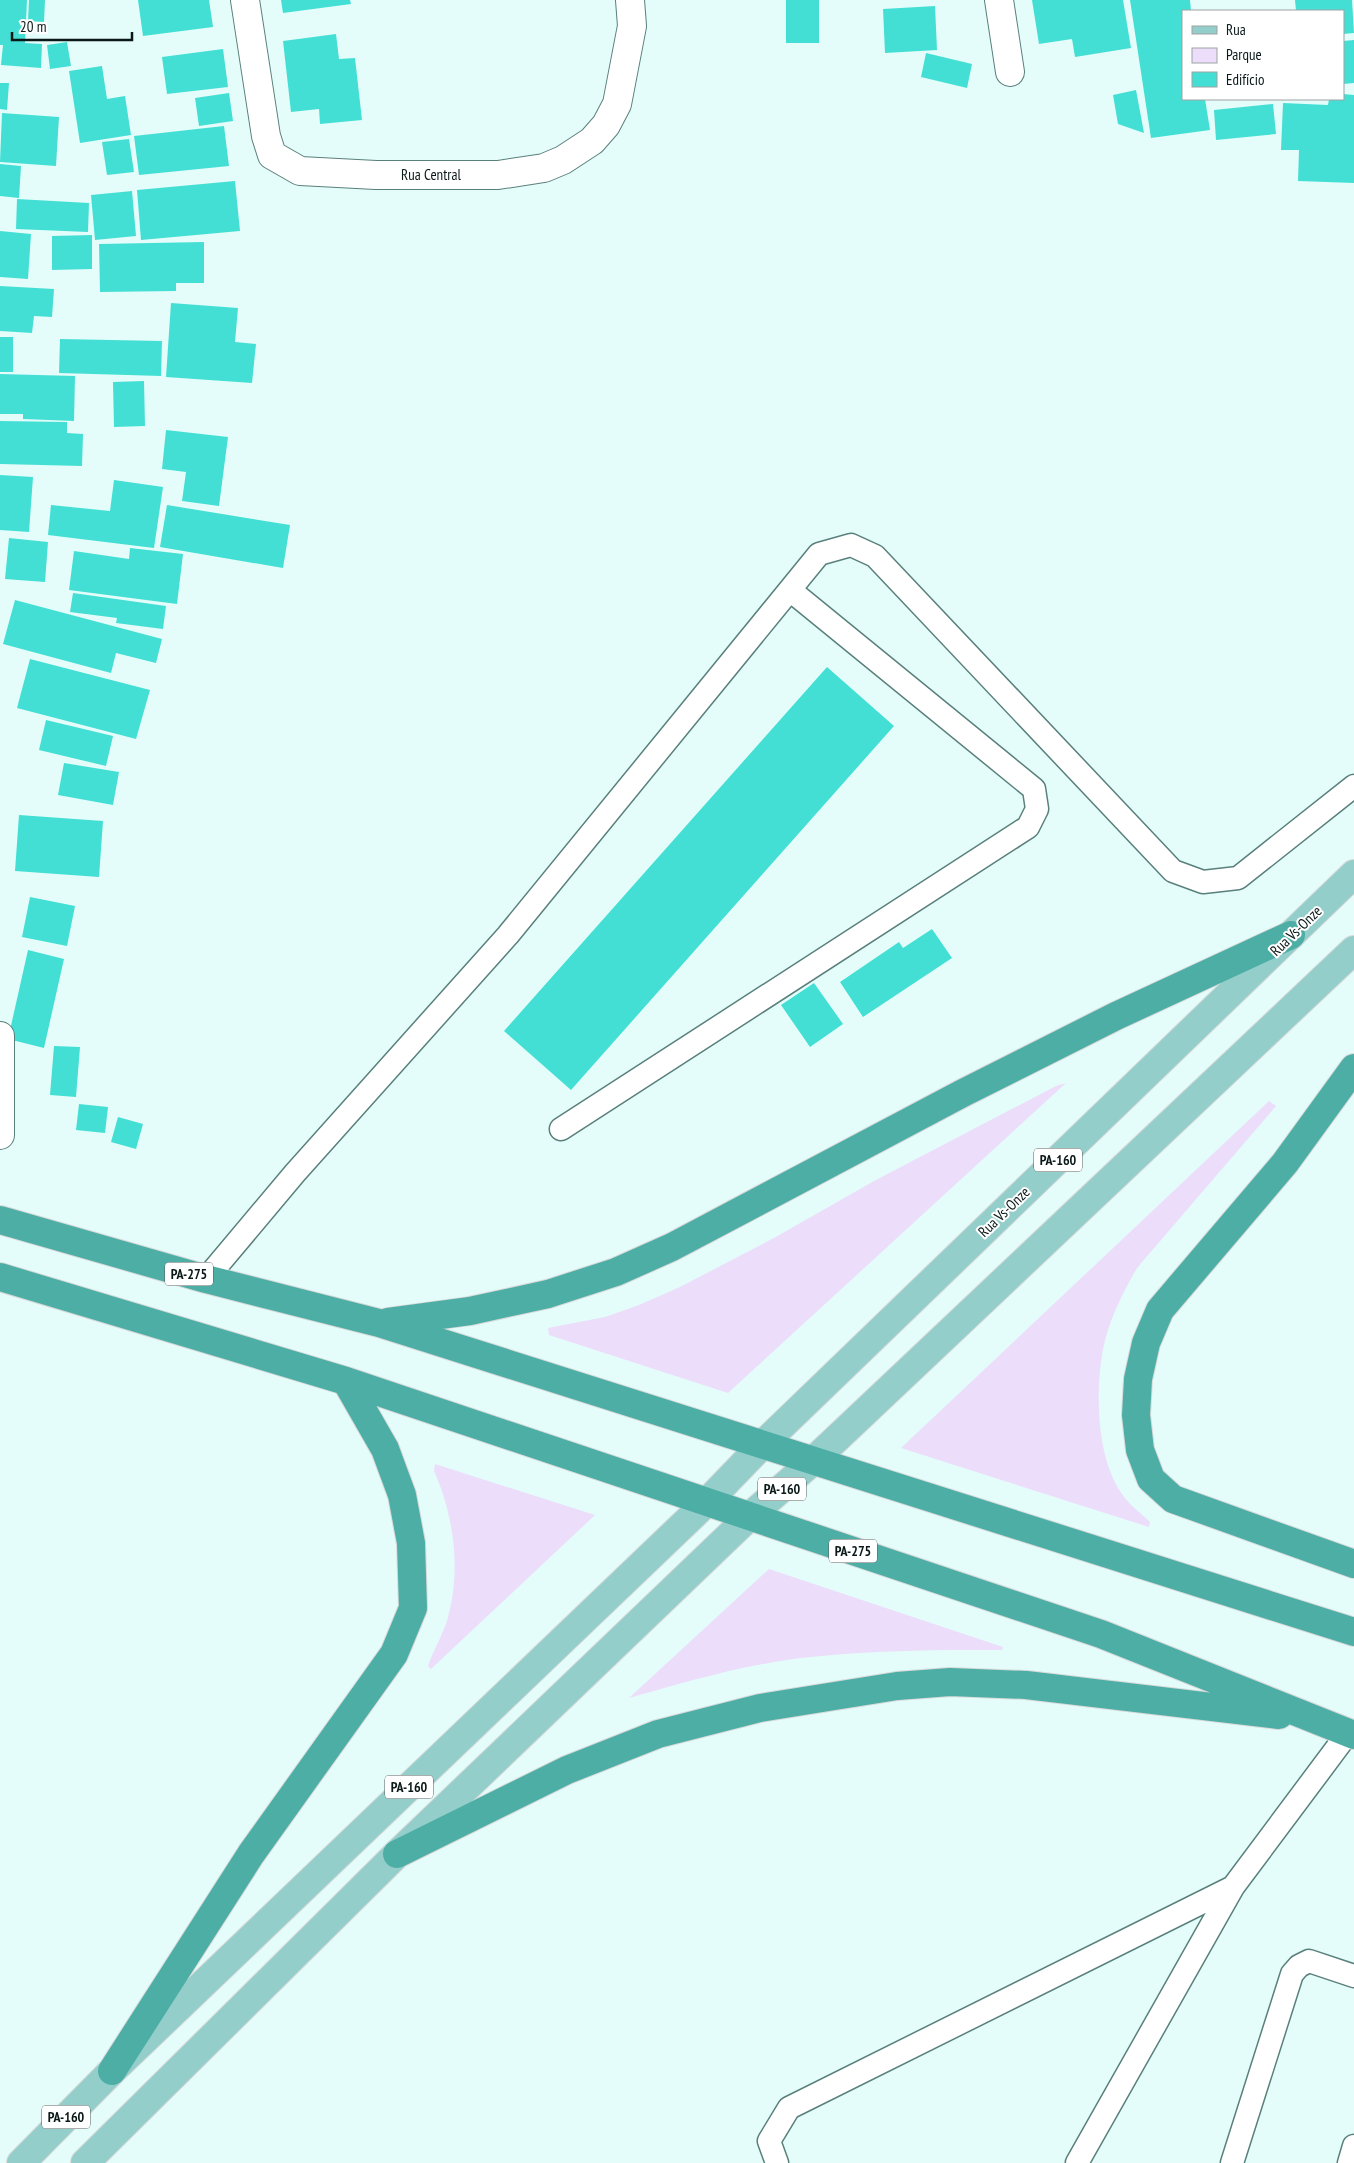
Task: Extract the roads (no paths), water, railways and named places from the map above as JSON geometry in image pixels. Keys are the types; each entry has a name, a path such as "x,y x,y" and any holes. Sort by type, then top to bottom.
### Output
{"highway":[{"path":"379,1323 470,1311 548,1294 616,1272 672,1247 988,1080 1125,1012 1291,936"},
{"path":"1354,1068 1285,1163 1160,1310 1146,1343 1138,1379 1136,1415 1140,1450 1151,1479 1173,1499 1354,1564"},
{"name":"PA-275","path":"0,1220 206,1279 379,1323 1354,1632"},
{"name":"PA-275","path":"0,1277 346,1381 1100,1634 1351,1734"},
{"path":"112,2071 251,1854 394,1654 413,1608 411,1543 402,1495 385,1449 346,1381"},
{"path":"397,1854 567,1770 658,1734 760,1708 897,1686 950,1682 1026,1685 1316,1720"}],"main road":[{"name":"Rua Vs-Onze","path":"762,1445 1354,874"},
{"name":"PA-160","path":"85,2163 397,1854 750,1516 813,1461 1354,950"},
{"name":"PA-160","path":"21,2163 112,2071 707,1502 762,1445"}],"street":[{"name":"Rua Central","path":"245,0 266,136 272,155 300,171 376,175 498,174 544,168 563,160 592,141 606,125 617,104 632,26 630,0"},
{"path":"1000,0 1010,72"},
{"path":"0,1036 0,1135"}],"lane":[{"path":"206,1279 295,1173 508,934 819,554 852,545 875,556 1173,871 1203,882 1238,878 1354,786"},
{"path":"561,1129 1028,827 1036,809 1034,789 790,590"},
{"path":"1077,2163 1233,1887 1351,1734"},
{"path":"777,2163 769,2141 789,2108 1233,1887"},
{"path":"1232,2163 1292,1974 1299,1966 1309,1961 1354,1976"},
{"path":"1348,2163 1354,2146"}]}
